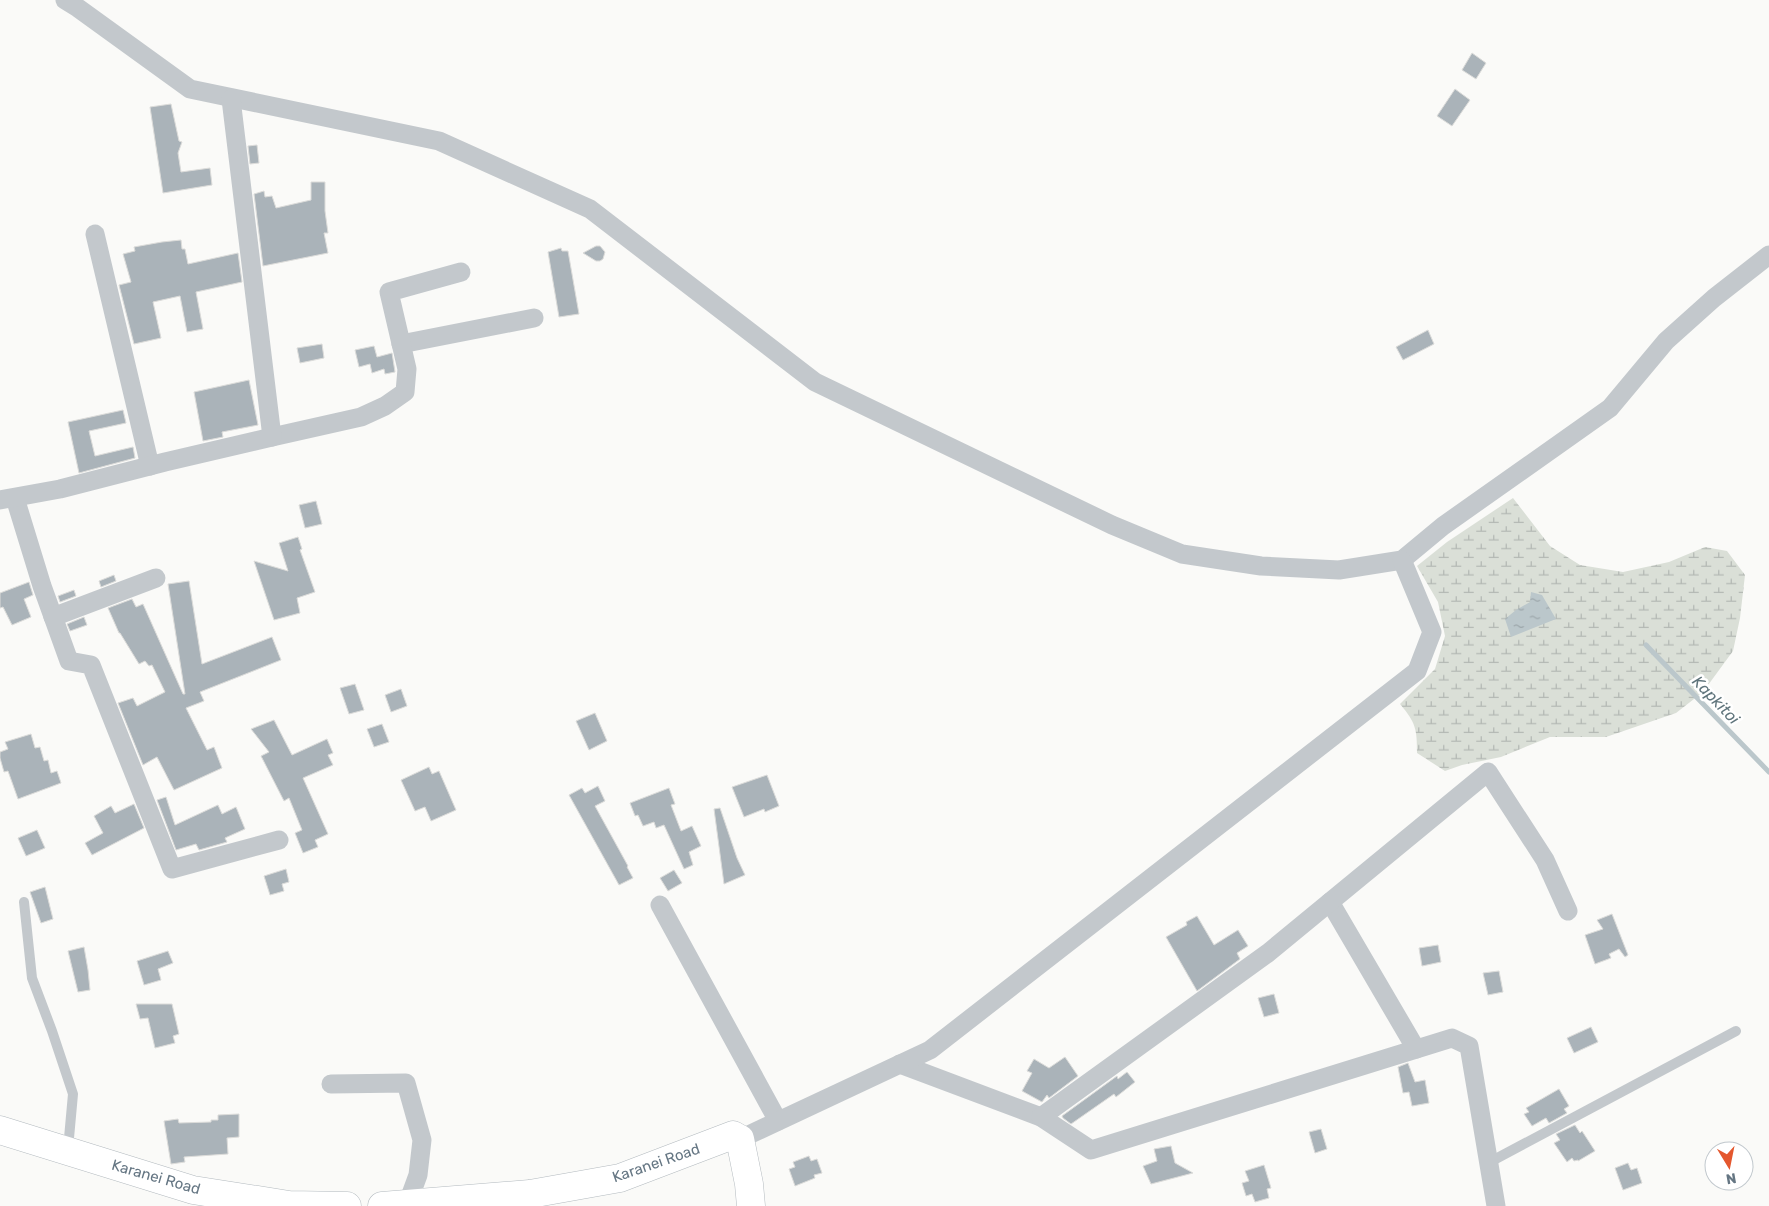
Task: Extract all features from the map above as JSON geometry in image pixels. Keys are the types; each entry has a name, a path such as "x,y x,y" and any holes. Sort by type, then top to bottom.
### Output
{"street":[{"path":"65,0 190,90 439,141 590,209 816,382 1112,525 1182,554 1261,566 1339,570 1402,560 1443,526 1610,408 1666,341 1714,298 1769,255"},
{"path":"231,99 272,437"},
{"path":"95,234 150,466"},
{"path":"279,840 172,869 91,665 69,661 42,586 7,499 60,489 361,416 385,406 406,392 407,369 389,292 461,272"},
{"path":"401,344 534,318"},
{"path":"751,1206 749,1184 740,1139 930,1050 1416,671 1432,632 1402,560"},
{"path":"53,617 156,578"},
{"path":"1041,1117 1268,953 1488,772 1545,860 1568,911"},
{"path":"1330,902 1416,1049"},
{"path":"660,905 778,1121"},
{"path":"900,1064 1041,1117 1091,1150 1452,1038 1469,1046 1496,1206"},
{"path":"331,1084 406,1083 422,1140 418,1175 395,1205"},
{"name":"Karanei Road","path":"0,1130 193,1190 289,1205 347,1206"},
{"name":"Karanei Road","path":"395,1205 530,1194 620,1178 733,1135 740,1139"}],"lane":[{"path":"24,902 32,978 73,1094 68,1150"},
{"path":"1488,1162 1736,1031"}],"green space":[{"path":"1513,498 1550,546 1580,565 1623,572 1669,562 1705,547 1727,551 1745,575 1740,618 1733,651 1703,692 1676,713 1606,737 1550,737 1501,757 1462,765 1445,771 1417,753 1417,738 1414,727 1400,704 1435,669 1445,636 1438,602 1417,566 1447,542"}],"water":[{"path":"1531,592 1542,595 1556,619 1511,637 1505,619 1530,602"}],"building":[{"path":"1472,53 1486,63 1476,79 1462,70"},
{"path":"1455,89 1470,100 1452,126 1437,116"},
{"path":"171,104 179,141 182,142 178,153 181,172 210,168 212,185 163,193 150,107"},
{"path":"257,145 259,163 250,164 248,146"},
{"path":"311,182 325,182 325,211 328,233 324,233 328,253 263,266 254,194 264,191 265,197 272,196 276,208 311,200"},
{"path":"181,240 182,249 185,249 188,264 238,253 242,282 196,292 203,329 187,332 180,296 153,302 161,338 134,344 119,285 131,282 123,254 135,251 134,247"},
{"path":"596,246 600,246 605,252 603,259 600,261 596,261 583,253"},
{"path":"561,248 562,251 568,251 579,314 559,317 548,252"},
{"path":"1428,330 1434,344 1403,360 1396,347"},
{"path":"322,344 324,358 300,363 297,348"},
{"path":"374,346 377,357 392,353 395,372 385,374 384,369 372,373 370,364 359,367 355,350"},
{"path":"249,380 258,425 222,432 223,437 203,441 194,392"},
{"path":"123,410 126,423 89,431 95,456 133,447 135,458 79,473 68,422"},
{"path":"316,501 322,524 305,528 299,505"},
{"path":"298,537 302,549 300,550 315,592 297,598 300,613 274,620 254,561 288,571 279,543"},
{"path":"114,575 116,581 101,587 99,581"},
{"path":"189,581 202,664 272,637 281,660 200,692 204,701 186,708 207,750 214,747 222,768 174,790 157,757 143,765 118,703 133,698 137,706 165,692 152,665 149,666 145,661 139,664 119,633 108,608 132,599 136,607 143,604 183,694 185,694 168,584"},
{"path":"29,582 33,595 24,599 31,617 12,625 3,607 0,608 0,593"},
{"path":"74,590 76,596 60,602 58,596"},
{"path":"84,617 87,625 70,631 67,624"},
{"path":"355,684 364,710 349,714 340,688"},
{"path":"401,689 407,706 391,712 385,695"},
{"path":"595,713 607,741 589,750 576,721"},
{"path":"274,720 292,755 327,739 333,753 328,755 333,765 303,778 328,834 315,840 318,847 303,853 295,833 302,830 289,798 284,801 261,756 269,752 251,729"},
{"path":"382,724 389,742 374,747 367,729"},
{"path":"31,734 35,748 40,747 44,761 48,760 51,773 57,771 61,783 18,799 8,771 4,772 0,752 8,749 5,742"},
{"path":"429,767 432,774 439,771 456,810 431,821 425,807 415,811 401,780"},
{"path":"767,775 779,806 765,812 764,809 744,817 732,787"},
{"path":"598,786 605,801 595,806 633,878 619,885 569,795 582,788 585,793"},
{"path":"669,788 675,804 671,805 681,831 692,826 701,846 689,852 693,865 684,869 664,825 656,828 654,822 643,826 638,815 635,816 630,803"},
{"path":"166,797 175,825 218,805 222,814 236,807 245,829 225,838 227,842 199,850 196,844 176,850 157,800"},
{"path":"134,804 144,828 92,855 85,843 103,833 94,816 111,806 115,813"},
{"path":"720,808 737,858 745,875 724,884 714,809"},
{"path":"37,830 45,848 26,856 18,838"},
{"path":"286,869 289,882 282,884 284,891 270,895 264,876"},
{"path":"674,870 682,883 668,891 660,878"},
{"path":"45,887 53,919 41,923 30,892"},
{"path":"1612,914 1628,955 1625,957 1619,949 1609,954 1611,958 1595,964 1585,935 1603,929 1597,920"},
{"path":"1197,916 1214,945 1238,930 1248,946 1237,953 1240,959 1197,991 1166,937 1187,925 1186,922"},
{"path":"1438,945 1441,962 1422,966 1419,948"},
{"path":"84,947 90,990 78,992 68,951"},
{"path":"168,951 173,963 158,969 161,980 144,985 137,961"},
{"path":"1499,971 1503,992 1488,995 1483,973"},
{"path":"1274,994 1279,1013 1264,1017 1258,998"},
{"path":"136,1004 172,1004 179,1034 173,1036 175,1043 155,1048 148,1018 140,1019"},
{"path":"1591,1027 1598,1042 1574,1053 1567,1038"},
{"path":"1065,1057 1078,1076 1049,1098 1047,1095 1042,1102 1022,1091 1032,1073 1027,1071 1034,1059 1049,1068"},
{"path":"1408,1063 1415,1082 1425,1080 1429,1103 1412,1106 1409,1092 1403,1093 1398,1067"},
{"path":"1127,1072 1135,1082 1116,1097 1114,1094 1071,1124 1063,1118 1062,1116 1117,1076 1118,1079"},
{"path":"1559,1089 1569,1106 1564,1109 1567,1113 1549,1123 1546,1118 1532,1126 1524,1114 1529,1112 1526,1108"},
{"path":"239,1114 239,1137 227,1138 228,1154 184,1157 185,1162 171,1164 164,1121 178,1119 179,1123 211,1122 211,1120 218,1120 218,1115"},
{"path":"1575,1125 1580,1133 1582,1131 1595,1151 1578,1161 1574,1161 1572,1158 1567,1162 1554,1143 1560,1140 1556,1134"},
{"path":"1321,1129 1327,1149 1315,1153 1309,1132"},
{"path":"1171,1146 1175,1163 1193,1173 1151,1184 1143,1166 1157,1161 1154,1149"},
{"path":"809,1156 811,1161 817,1159 822,1173 814,1175 815,1178 795,1186 789,1169 795,1167 793,1162"},
{"path":"1628,1163 1631,1170 1637,1168 1642,1183 1623,1190 1615,1168"},
{"path":"1264,1165 1271,1188 1267,1189 1269,1198 1255,1202 1252,1194 1246,1196 1242,1183 1249,1181 1245,1171"}],"waterway":[{"name":"Kapkitoi","path":"1646,645 1769,772"}]}
